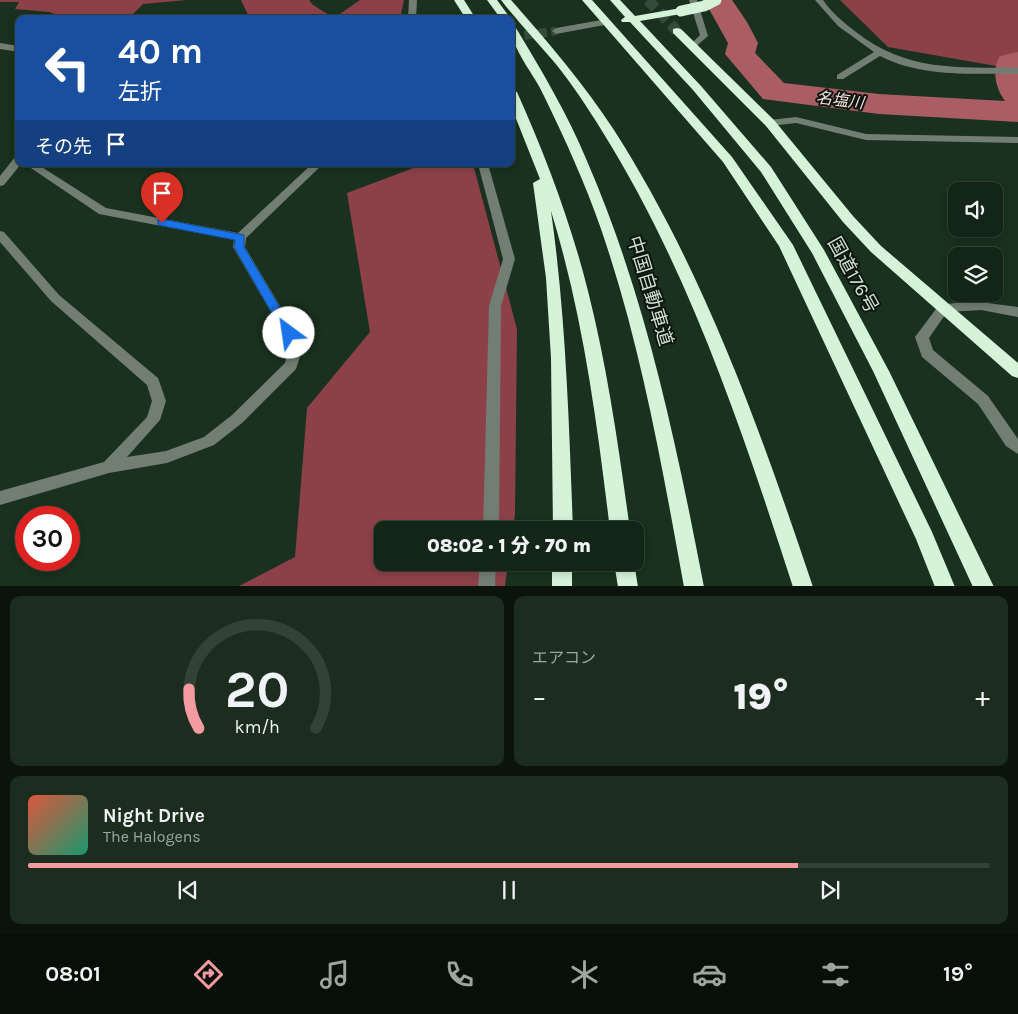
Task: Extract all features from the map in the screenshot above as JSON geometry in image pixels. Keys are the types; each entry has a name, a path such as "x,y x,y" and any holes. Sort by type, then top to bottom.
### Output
{"highway":[{"path":"459,0 468,15"},
{"path":"492,0 503,15"},
{"path":"506,0 543,42 601,121 676,251 721,352 769,483 803,586"},
{"path":"588,0 728,160 786,245 921,529 945,586"},
{"name":"国道176号","path":"615,0 697,88 766,170 819,253 881,371 984,586"},
{"path":"607,22 681,12 704,6 716,0"},
{"name":"国道176号","path":"677,31 770,123 848,219 876,249 1018,372"},
{"name":"中国自動車道","path":"515,34 538,69 571,134 601,209 636,313 668,442 694,586"},
{"path":"515,101 531,136 560,217 587,319 608,440 619,521"},
{"path":"531,136 546,217 554,278 559,367 563,521"},
{"path":"562,571 562,586"},
{"path":"626,571 628,586"}],"street":[{"path":"412,15 414,0"},
{"path":"693,0 704,36 693,46"},
{"path":"818,0 848,30 880,52 898,61 929,67 1018,71"},
{"path":"556,31 607,22"},
{"path":"0,46 15,48"},
{"path":"840,77 880,52"},
{"path":"770,123 796,120 866,138 1018,140"},
{"path":"0,183 15,164"},
{"path":"35,167 103,211 240,238"},
{"path":"0,498 109,468 167,456 209,440 237,419 291,365 295,350 289,333 239,247 240,238 315,167"},
{"path":"484,167 509,259 495,306 491,521"},
{"path":"0,235 55,298 153,382 159,401 153,420 109,468"},
{"path":"1018,312 990,306 965,304 943,308 922,337 927,353 983,400 1011,442 1018,448"},
{"path":"486,586 487,571"}],"shaded area":[{"path":"0,0 187,0 143,4 133,14 126,15 58,15 49,12 15,9 19,2 0,2"},
{"path":"241,0 309,0 313,5 329,15 248,15"},
{"path":"360,0 404,0 401,15 338,15"},
{"path":"840,0 1018,0 1018,58 996,66 888,47"},
{"path":"416,167 474,167 517,329 514,521 374,521 374,571 507,571 505,586 239,586 295,557 307,408 370,332 347,193"}],"waterway":[{"name":"名塩川","path":"718,0 722,10 733,22 743,43 740,54 774,92 879,104 1018,112"},
{"name":"名塩川","path":"1018,61 1011,63 1011,78 1018,97"}],"tunnel":[{"path":"648,0 677,31"},
{"path":"515,36 556,31"}],"route":[{"path":"162,223 240,238 239,247 289,333"}]}
